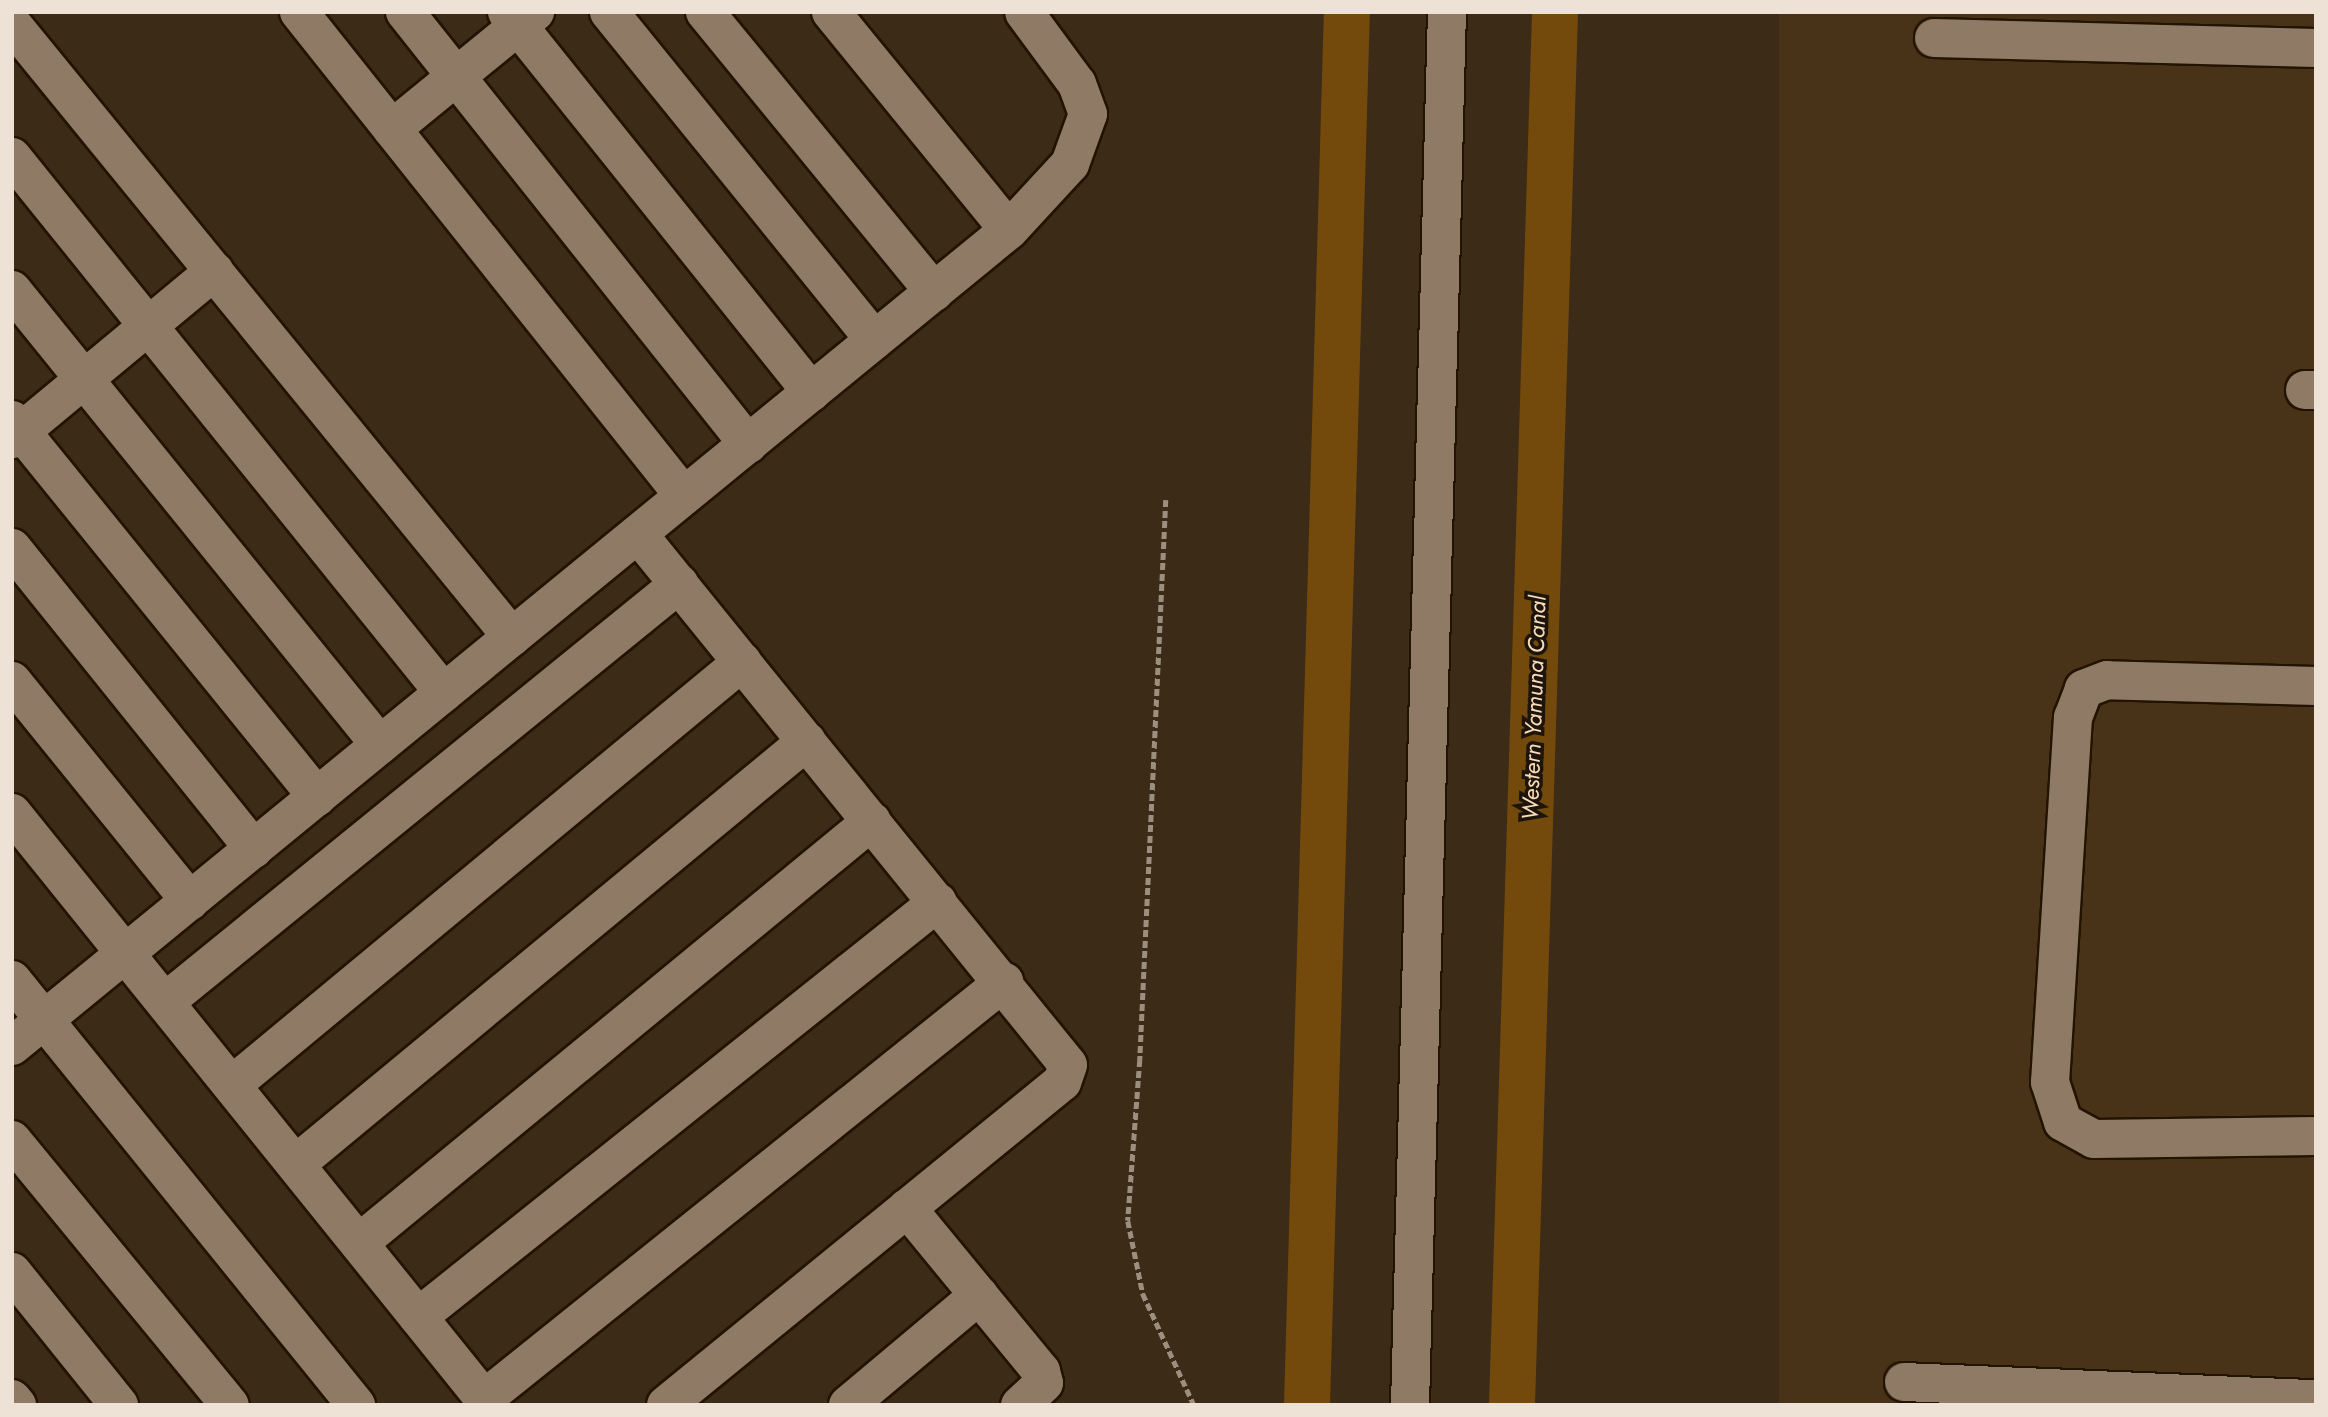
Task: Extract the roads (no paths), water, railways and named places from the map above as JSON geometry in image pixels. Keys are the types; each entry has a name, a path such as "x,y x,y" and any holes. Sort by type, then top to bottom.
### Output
{"street":[{"path":"299,12 684,496"},
{"path":"405,12 748,444"},
{"path":"609,12 875,340"},
{"path":"705,12 934,292"},
{"path":"831,12 1009,230"},
{"path":"12,1046 1009,230 1070,164 1088,114 1077,83 1024,12"},
{"path":"1410,1405 1447,12"},
{"path":"392,129 456,77 520,17 811,392"},
{"path":"12,24 512,637"},
{"path":"1934,38 2316,48"},
{"path":"12,157 444,693"},
{"path":"214,271 85,379 15,430 317,797"},
{"path":"12,290 380,745"},
{"path":"638,534 1066,1058 1068,1074 681,1400"},
{"path":"12,548 254,849"},
{"path":"165,1002 679,584"},
{"path":"232,1085 742,662"},
{"path":"2316,686 2107,680 2084,689 2073,717 2050,1083 2063,1122 2094,1139 2316,1136"},
{"path":"12,681 190,901"},
{"path":"296,1164 807,741"},
{"path":"12,813 486,1402 1004,982"},
{"path":"359,1243 872,821"},
{"path":"418,1317 938,902"},
{"path":"12,980 356,1405"},
{"path":"12,1140 230,1405"},
{"path":"907,1208 1043,1377 1040,1389 1020,1405"},
{"path":"12,1272 119,1405"},
{"path":"848,1405 979,1295"},
{"path":"1903,1382 2316,1399"},
{"path":"12,1399 17,1405"}],"waterway":[{"path":"1307,1405 1347,12"},
{"name":"Western Yamuna Canal","path":"1512,1405 1555,12"}]}
